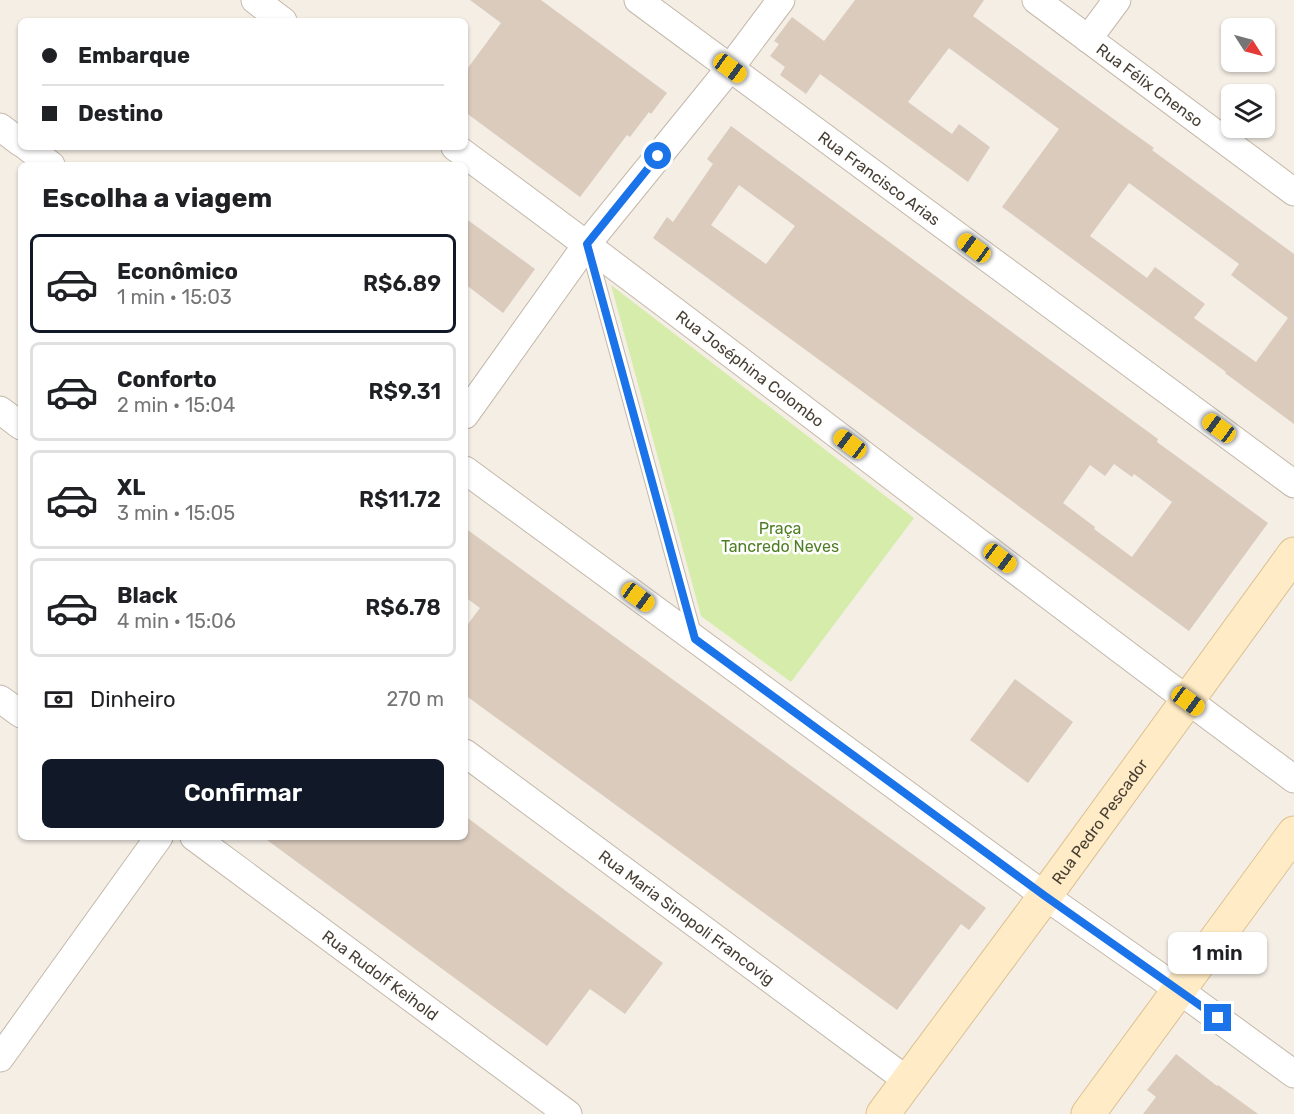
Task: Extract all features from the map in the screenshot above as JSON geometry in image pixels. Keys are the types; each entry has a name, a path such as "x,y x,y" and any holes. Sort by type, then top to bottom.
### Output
{"street":[{"path":"255,0 279,18"},
{"name":"Rua Francisco Arias","path":"638,0 1294,484"},
{"path":"468,411 587,244 730,68 781,0"},
{"name":"Rua Félix Chenso","path":"1036,0 1294,192"},
{"path":"1088,39 1117,0"},
{"path":"0,127 18,141"},
{"path":"31,150 47,162"},
{"name":"Rua Joséphina Colombo","path":"459,150 587,244 1294,779"},
{"path":"0,410 18,424"},
{"path":"468,472 1045,896 1294,1074"},
{"name":"Rua Pedro Pescador","path":"883,1114 1294,554"},
{"path":"0,699 18,712"},
{"name":"Rua Maria Sinopoli Francovig","path":"468,755 908,1081"},
{"path":"1088,1114 1294,833"},
{"path":"0,1058 157,840"},
{"name":"Rua Rudolf Keihold","path":"198,840 568,1114"}],"lane":[{"path":"587,244 695,639"}],"green space":[{"name":"Praça Tancredo Neves","path":"611,285 914,518 791,682 701,616"}],"building":[{"path":"470,0 541,0 667,93 630,137 627,135 580,197 468,114 468,68 501,23"},
{"path":"855,0 984,0 973,16 1294,254 1294,424 1002,207 1059,129 949,48 908,102 952,134 959,124 990,147 968,182 820,74 806,94 780,75 785,67 770,56 779,44 774,41 792,17 824,41","holes":["1129,183 1239,264 1231,275 1288,318 1256,362 1194,318 1205,304 1155,267 1147,278 1090,236"]},
{"path":"731,126 1158,439 1157,442 1268,523 1189,631 653,238 667,217 673,222 713,164 707,159","holes":["739,185 795,226 766,264 711,225","1114,464 1132,477 1134,474 1172,502 1132,557 1063,503 1090,465 1105,476"]},
{"path":"468,220 535,269 503,313 468,286"},
{"path":"468,530 986,908 969,930 961,924 897,1010 468,697 468,624 480,608 468,599"},
{"path":"1015,679 1073,722 1028,783 970,740"},
{"path":"468,818 663,963 625,1014 590,989 547,1046 267,840 468,840"},
{"path":"1176,1054 1258,1114 1143,1114 1156,1097 1147,1090"}],"route":[{"path":"658,156 587,244 695,639 1045,896 1218,1018"}]}
